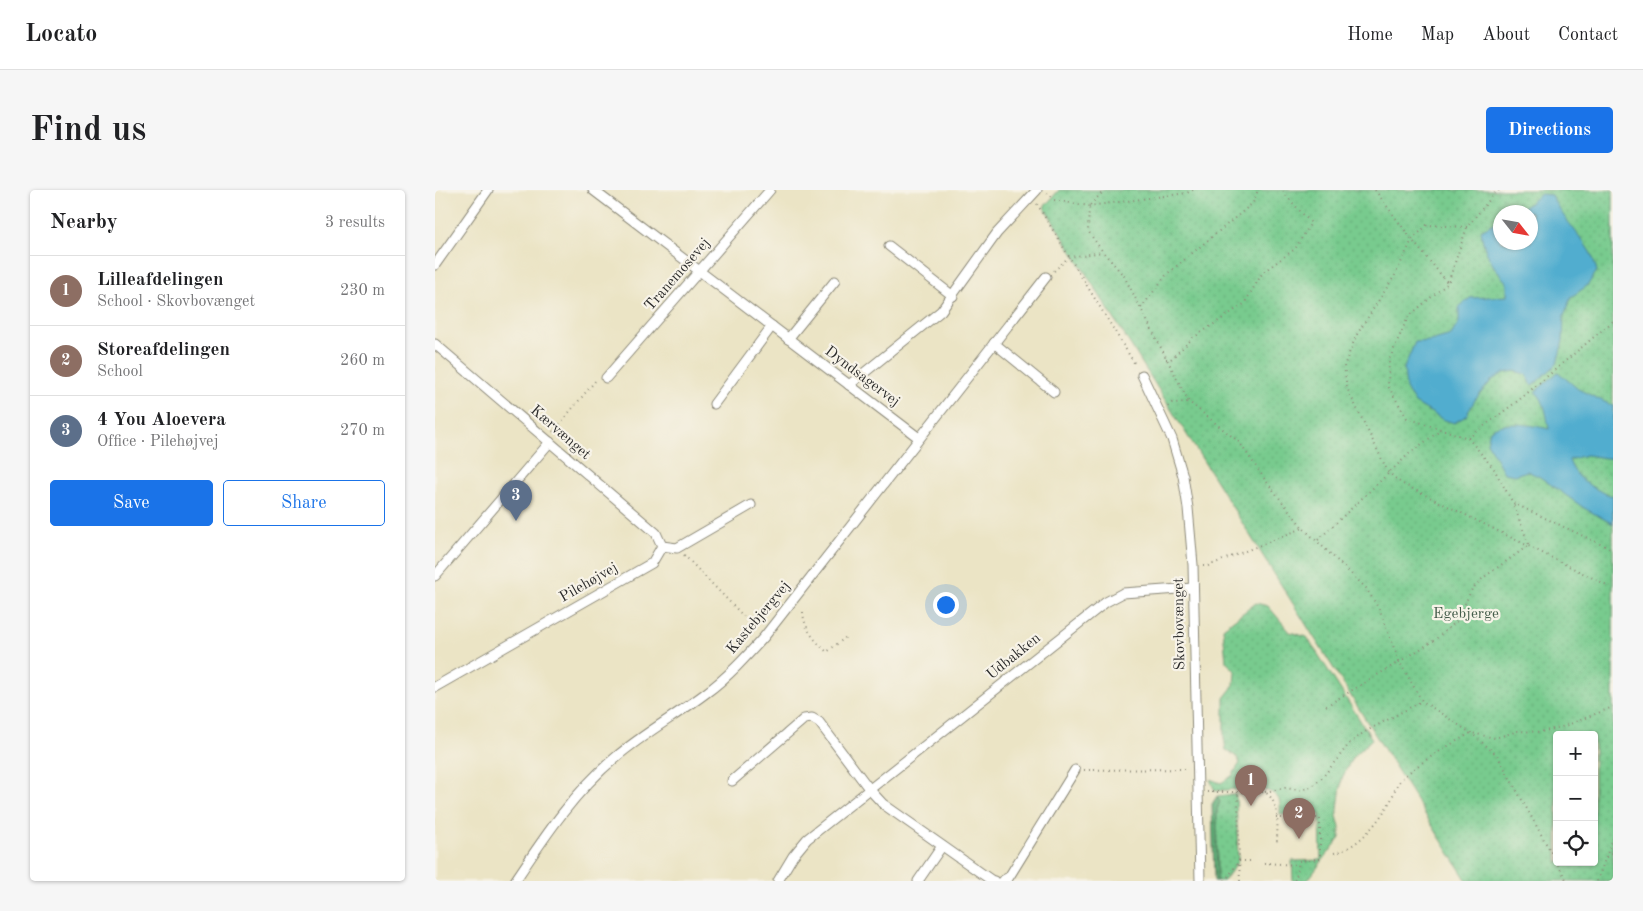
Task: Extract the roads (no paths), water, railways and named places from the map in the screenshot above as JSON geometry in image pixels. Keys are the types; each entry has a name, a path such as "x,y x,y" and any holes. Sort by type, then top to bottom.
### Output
{"street":[{"path":"435,265 488,190"},
{"name":"Dyndsagervej","path":"593,190 919,438"},
{"name":"Tranemosevej","path":"606,378 770,190"},
{"path":"849,385 941,311 997,233 1034,193"},
{"path":"889,246 953,296"},
{"name":"Kastebjergvej","path":"515,881 565,809 616,756 707,692 732,671 764,637 1047,277"},
{"path":"788,338 835,281"},
{"path":"714,404 772,326"},
{"path":"994,343 1054,392"},
{"name":"Kærvænget","path":"435,344 656,533 662,546"},
{"name":"Skovbovænget","path":"1142,375 1172,439 1183,476 1188,508 1193,565 1200,881"},
{"path":"435,576 548,441"},
{"path":"662,546 677,548 751,505"},
{"name":"Pilehøjvej","path":"435,687 652,562 662,546"},
{"name":"Udbakken","path":"778,881 793,856 807,840 1106,602 1123,593 1193,588"},
{"path":"732,781 805,719 812,718 819,722 870,790 883,804 994,881"},
{"path":"1002,881 1009,877 1075,770"},
{"path":"918,881 942,846"}],"water":[{"path":"1541,194 1551,195 1590,252 1597,271 1587,286 1571,297 1564,316 1563,341 1557,364 1532,386 1527,375 1515,371 1504,373 1492,380 1475,400 1466,416 1454,423 1442,419 1415,403 1406,389 1404,368 1415,342 1430,341 1451,335 1459,322 1459,307 1470,298 1507,296 1507,283 1489,259 1481,230 1493,223 1493,250 1538,250 1538,205 1527,205"},
{"path":"1558,372 1578,389 1613,406 1613,459 1586,455 1569,460 1576,473 1586,483 1599,491 1613,496 1613,524 1584,508 1540,477 1527,471 1515,475 1504,473 1487,442 1490,430 1503,425 1527,425 1549,429 1543,403 1535,392"}],"place":[{"name":"4 You Aloevera","path":"516,521"},
{"name":"Lilleafdelingen","path":"1251,806"},
{"name":"Storeafdelingen","path":"1299,839"}],"park label":[{"name":"Egebjerge","path":"1466,614"}]}
